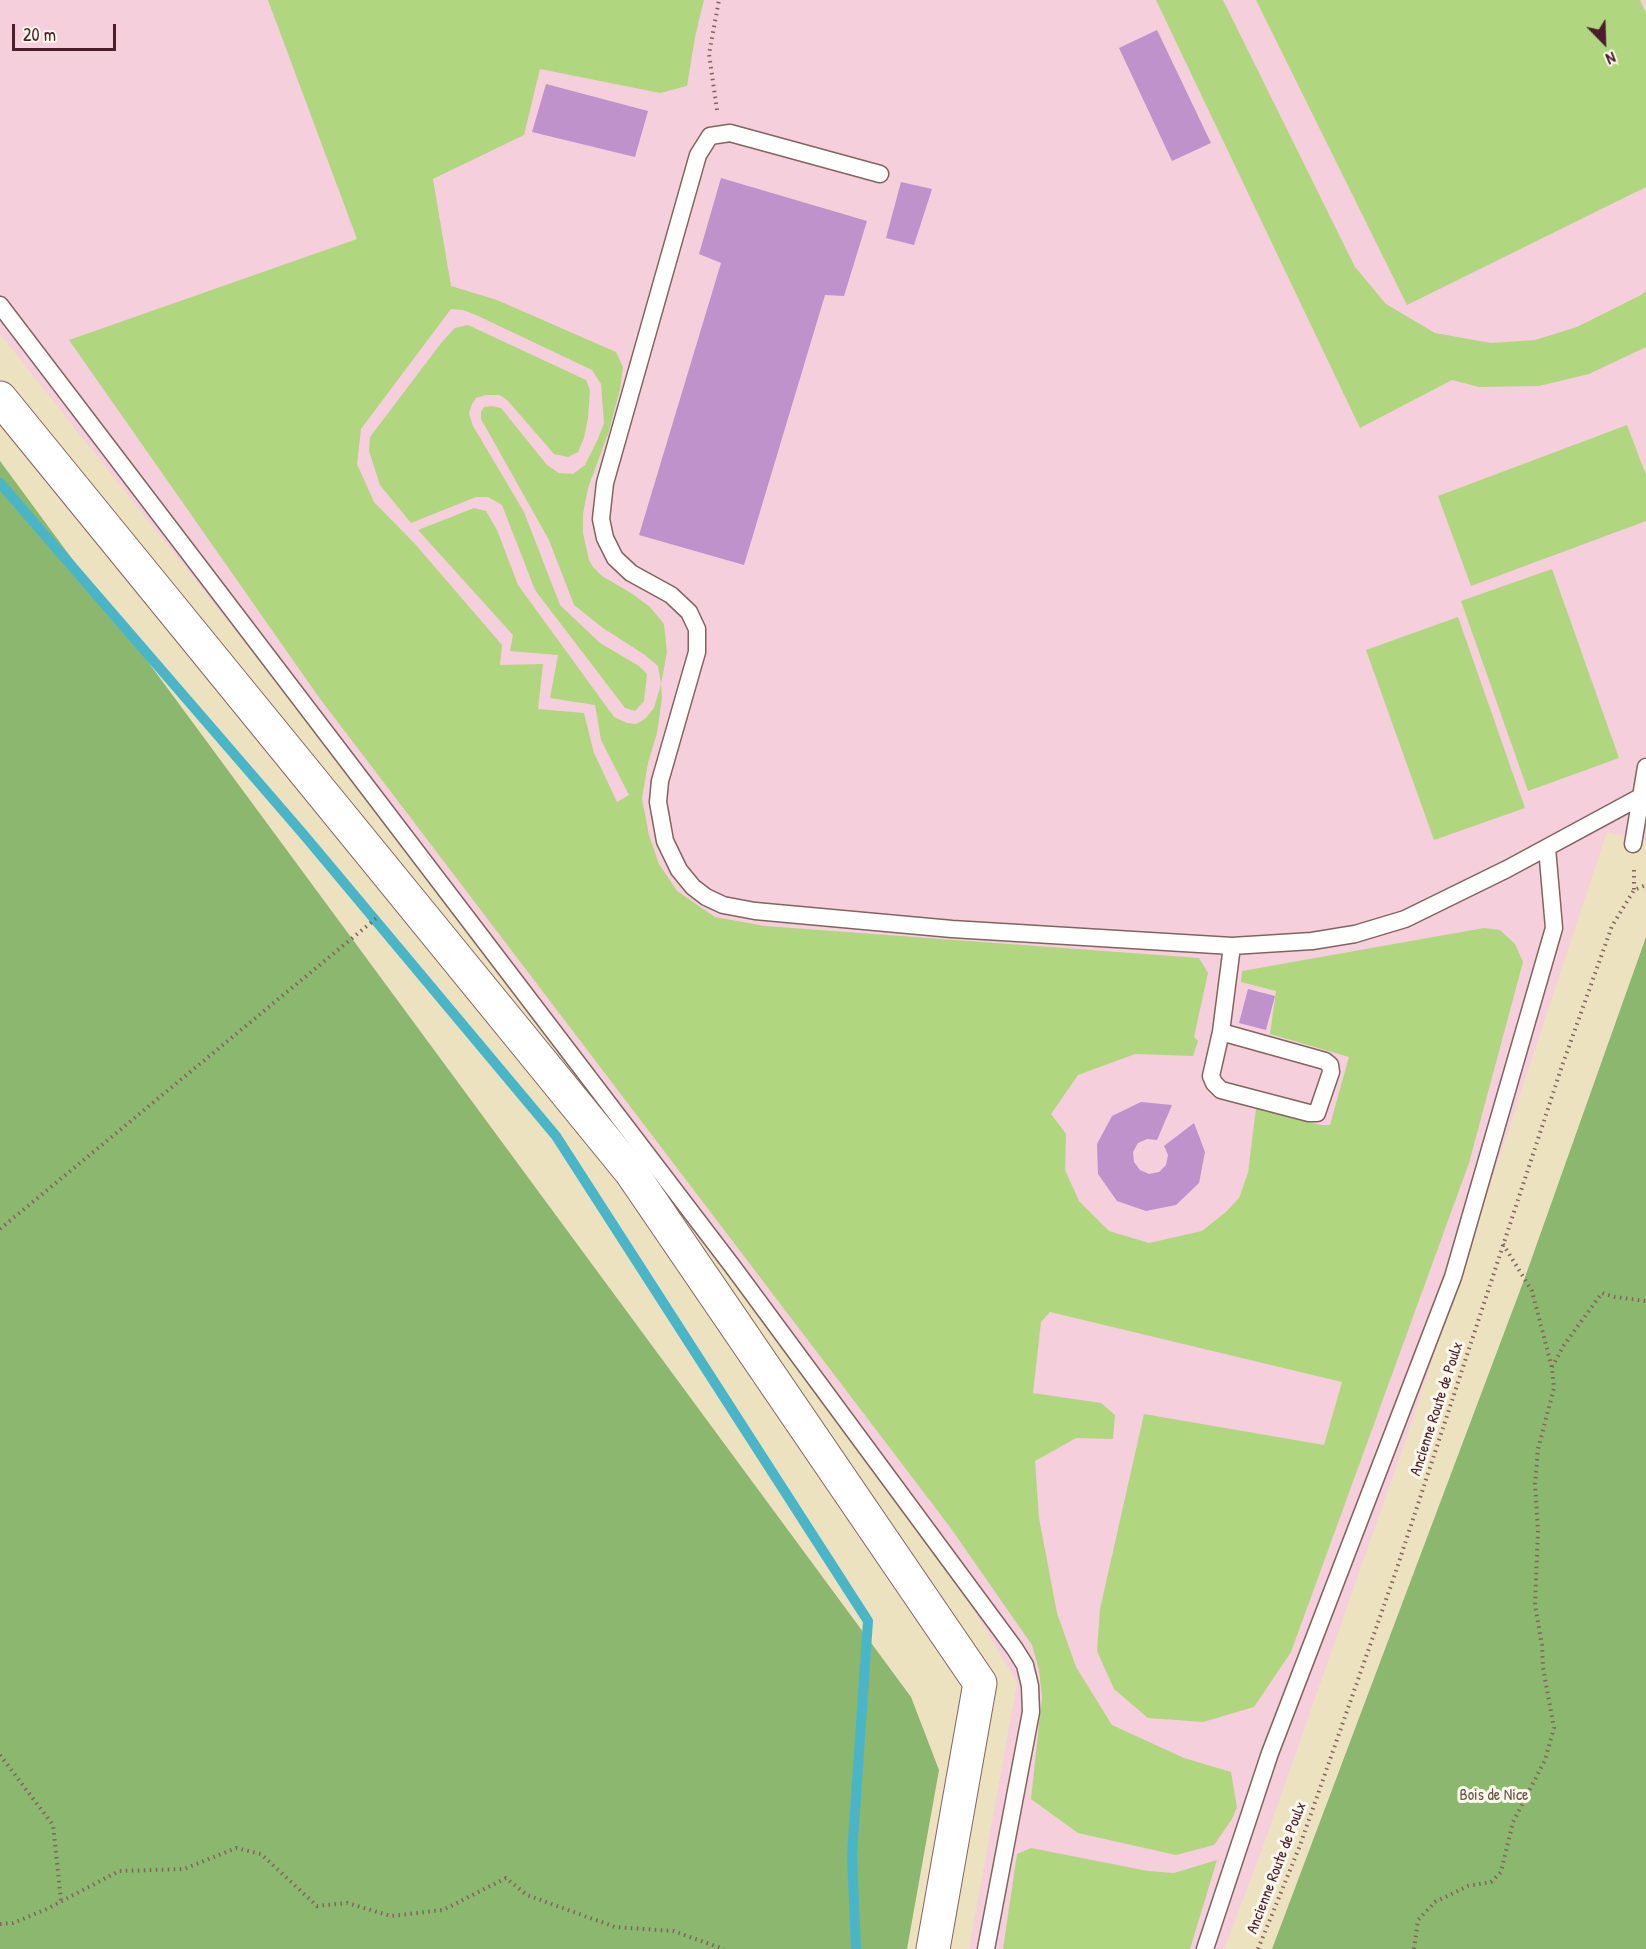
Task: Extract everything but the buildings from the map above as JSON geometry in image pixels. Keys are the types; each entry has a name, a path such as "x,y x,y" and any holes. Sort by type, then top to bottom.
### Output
{"street":[{"path":"0,398 631,1172 980,1683 933,1949"}],"lane":[{"path":"880,174 730,133 710,136 698,155 605,483 601,519 605,538 615,558 631,573 671,595 689,612 697,628 697,652 660,780 658,802 665,841 679,870 693,887 706,897 723,905 755,911 952,929 1232,946 1312,941 1355,934 1395,922 1507,869 1644,796"},
{"path":"0,305 733,1267 1016,1649 1025,1665 1030,1686 1030,1712 986,1949"},
{"path":"1632,844 1644,796 1646,767"},
{"path":"1205,1949 1270,1753 1453,1276 1554,928 1547,848"},
{"path":"1221,1032 1325,1060 1330,1065 1330,1072 1321,1107 1317,1113 1309,1113 1221,1090 1214,1083 1211,1076 1221,1032 1232,946"}],"path":[{"path":"719,0 710,54 720,134"},
{"name":"Ancienne Route de Poulx","path":"1258,1949 1299,1848 1395,1574 1562,1066 1612,926 1634,890 1646,885"},
{"path":"0,1228 384,911"},
{"path":"1414,1949 1418,1920 1435,1902 1468,1886 1491,1882 1501,1872 1513,1822 1545,1760 1554,1728 1535,1605 1538,1530 1535,1484 1538,1449 1554,1388 1552,1368 1532,1291 1503,1244"},
{"path":"1552,1368 1564,1345 1602,1293 1615,1298 1646,1301"},
{"path":"0,1755 53,1825 61,1900"},
{"path":"0,1924 13,1923 47,1909 119,1870 184,1869 236,1848 261,1854 317,1906 347,1903 391,1916 443,1910 506,1878 527,1895 615,1927 674,1931 724,1949"}],"shaded area":[{"path":"0,0 1646,0 1646,841 1607,832 1406,1439 1261,1852 1224,1949 969,1949 1017,1683 954,1576 672,1194 384,818 0,334"}],"green space":[{"path":"268,0 704,0 687,86 660,93 540,69 524,135 433,179 451,286 497,300 616,352 623,367 609,431 588,488 583,514 583,533 589,560 593,567 602,576 650,607 664,624 667,652 661,684 662,698 657,733 648,763 642,798 649,835 659,864 677,891 715,917 765,926 1199,958 1208,973 1194,1037 1198,1041 1193,1056 1135,1054 1078,1075 1051,1114 1066,1134 1065,1170 1079,1201 1109,1231 1149,1243 1202,1231 1227,1211 1239,1198 1248,1173 1256,1108 1321,1125 1330,1125 1349,1057 1270,1034 1276,991 1241,982 1242,971 1484,928 1500,930 1515,944 1523,962 1469,1163 1291,1652 1254,1707 1203,1722 1148,1718 1114,1689 1097,1651 1100,1609 1144,1414 1324,1445 1342,1382 1050,1312 1041,1322 1033,1393 1101,1403 1115,1415 1113,1439 1076,1438 1035,1461 1039,1518 1057,1613 1076,1667 1112,1725 1184,1758 1231,1772 1237,1807 1232,1819 1214,1845 1176,1855 1078,1833 1031,1799 1042,1697 1039,1670 1032,1645 950,1527 318,696 69,340 357,239","holes":["451,309 463,310 476,315 592,370 601,384 604,423 585,465 573,474 559,473 547,465 501,408 484,407 481,419 549,540 574,605 658,666 661,684 654,708 645,719 636,724 614,717 518,585 497,530 486,511 474,508 418,530 513,635 510,651 558,655 550,698 595,705 601,740 629,795 617,802 594,753 584,713 538,709 543,664 500,665 502,645 415,544 374,502 357,464 361,429"]},
{"path":"1156,0 1223,0 1355,267 1386,304 1435,333 1491,343 1535,340 1577,327 1646,291 1646,347 1589,374 1539,386 1479,387 1452,380 1360,428"},
{"path":"1256,0 1640,0 1646,13 1646,187 1407,305"},
{"path":"468,325 586,380 590,390 584,438 578,452 568,457 554,454 508,401 500,395 476,398 469,413 473,426 524,512 560,605 600,643 639,666 647,674 644,701 635,711 625,708 535,590 502,505 488,497 476,497 411,523 380,485 369,451 370,437 442,342 455,328"},
{"path":"1627,425 1646,475 1646,521 1471,586 1438,496"},
{"path":"0,461 911,1697 939,1770 907,1949 0,1949"},
{"path":"1552,569 1619,758 1528,791 1461,601"},
{"path":"1458,617 1525,808 1434,840 1366,650"},
{"name":"Bois de Nice","path":"1646,937 1646,1949 1272,1949 1524,1280"},
{"path":"1031,1848 1148,1871 1174,1873 1217,1860 1190,1949 1003,1949 1017,1854"}],"waterway":[{"path":"0,483 304,835 556,1136 868,1621 852,1855 856,1949"}]}
